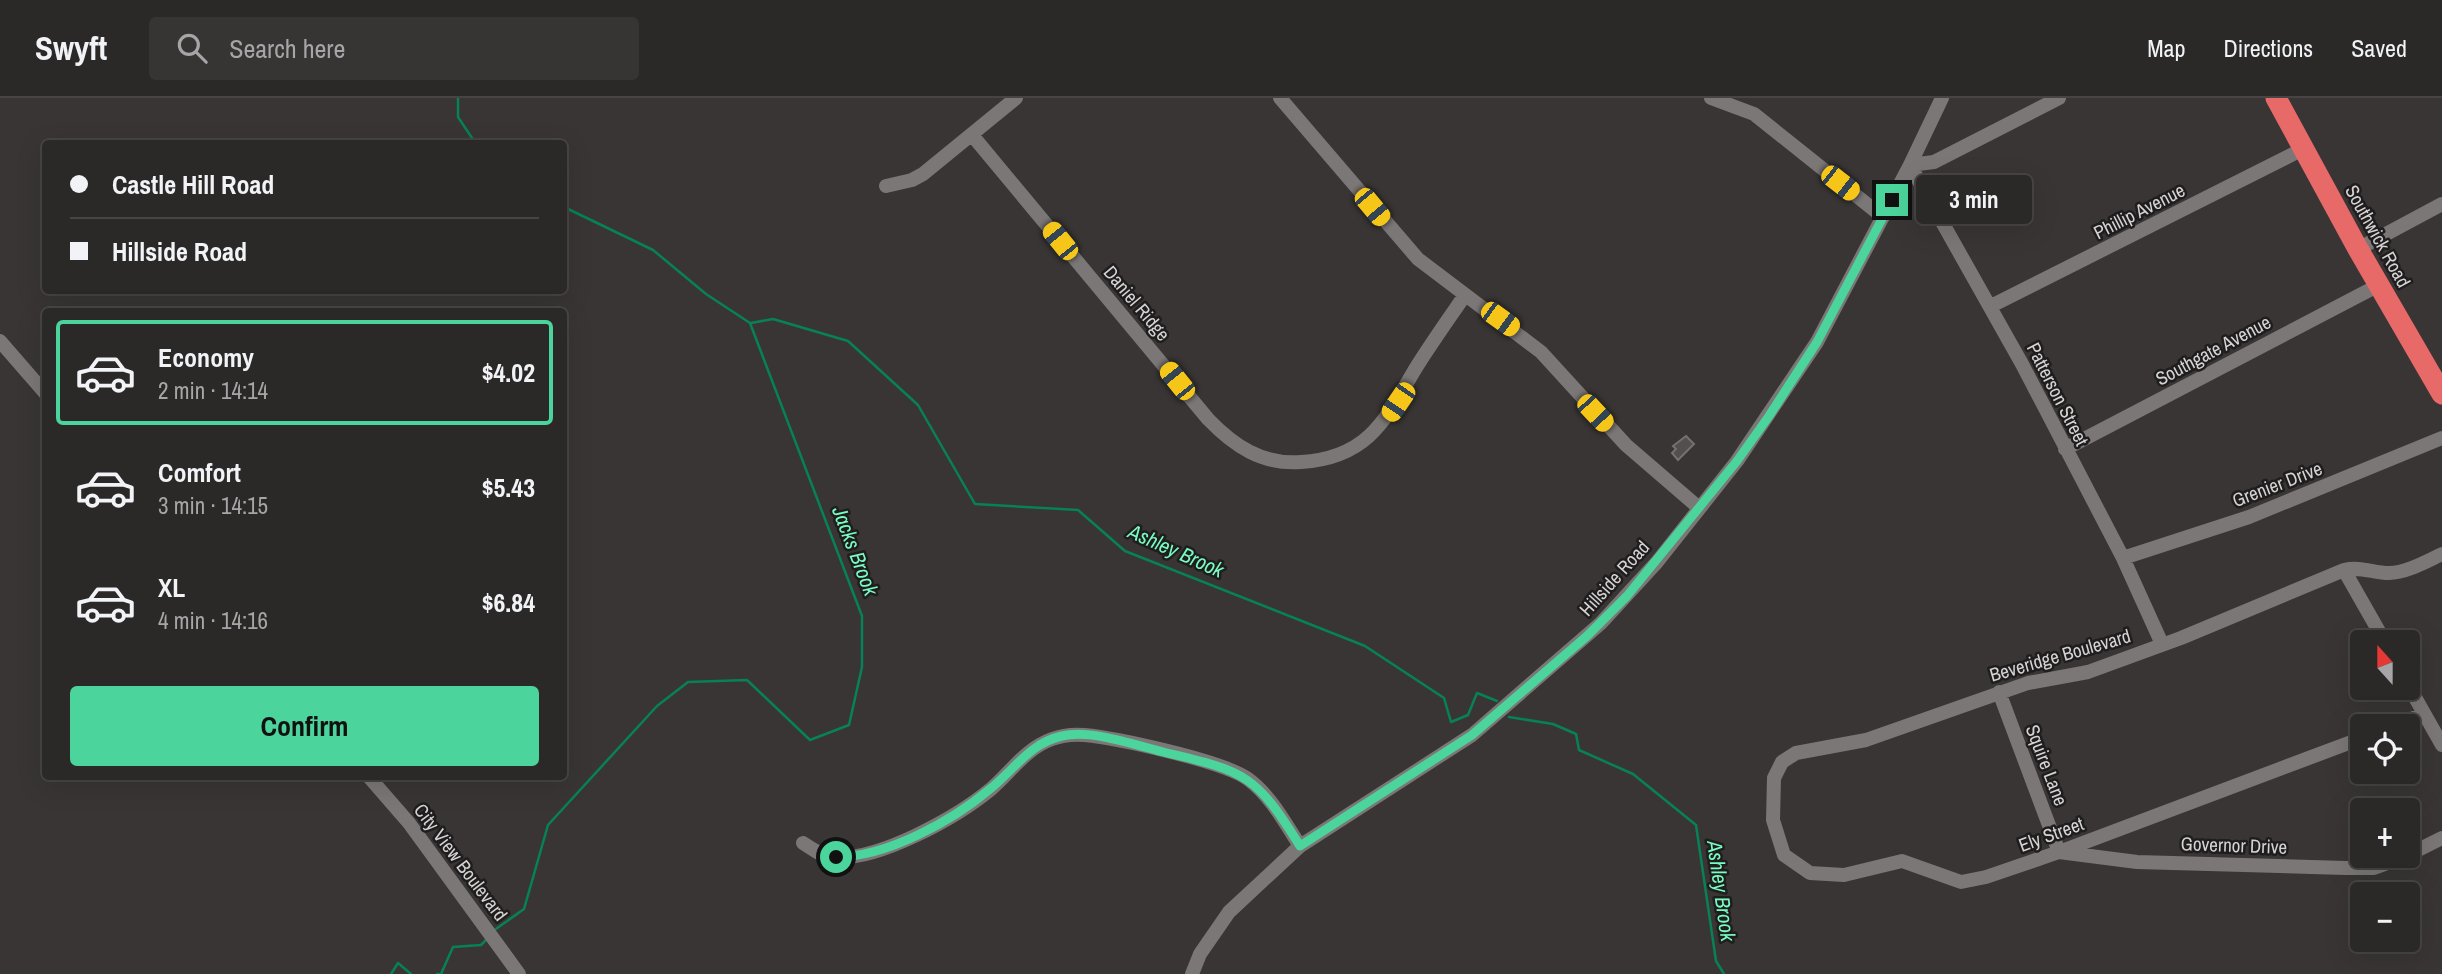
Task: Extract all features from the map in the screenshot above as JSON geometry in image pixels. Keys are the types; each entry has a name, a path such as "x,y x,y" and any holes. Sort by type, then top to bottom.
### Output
{"highway":[{"name":"Southwick Road","path":"2276,98 2358,249 2442,394"}],"street":[{"path":"886,187 918,178 1016,98"},
{"path":"1280,98 1400,240 1428,268 1541,352 1618,437 1698,507"},
{"path":"1711,98 1754,114 1883,217"},
{"name":"Hillside Road","path":"1192,974 1200,954 1229,912 1300,846 1487,723 1601,623 1657,562 1737,461 1817,342 1942,98"},
{"path":"1910,165 1934,162 2059,98"},
{"name":"Daniel Ridge","path":"972,135 1208,419 1236,446 1262,457 1288,463 1323,460 1355,448 1372,435 1398,402 1414,371 1465,295"},
{"name":"Phillip Avenue","path":"1992,306 2303,149"},
{"name":"Patterson Street","path":"1910,165 1992,306 2123,558 2162,645"},
{"path":"2358,249 2442,204"},
{"name":"Southgate Avenue","path":"2064,449 2379,285"},
{"path":"0,341 42,389"},
{"name":"Grenier Drive","path":"2123,558 2260,512 2442,438"},
{"name":"Beveridge Boulevard","path":"1773,820 1771,796 1779,766 1791,756 1803,751 1886,734 2028,683 2088,672 2162,645 2344,570 2354,568 2399,572 2442,554"},
{"path":"2344,570 2378,630"},
{"name":"Squire Lane","path":"1999,692 2059,852"},
{"path":"2416,700 2442,745"},
{"path":"2420,716 2424,714"},
{"path":"803,843 829,856 845,857 907,839 938,824 971,803 1037,746 1061,736 1078,734 1231,770 1262,790 1300,846"},
{"name":"Ely Street","path":"1773,820 1784,855 1810,873 1844,875 1902,861 1961,882 1986,877 2059,852 2350,743"},
{"name":"City View Boulevard","path":"372,780 409,823 519,974"},
{"name":"Governor Drive","path":"2420,849 2442,838"},
{"name":"Governor Drive","path":"2059,852 2137,862 2350,868"}],"building":[{"path":"1686,436 1694,444 1678,460 1672,453 1676,449 1673,446"}],"waterway":[{"name":"Jacks Brook","path":"458,98 458,117 473,140"},
{"name":"Jacks Brook","path":"493,931 524,909 548,825 657,706 688,682 747,680 810,740 849,725 862,667 862,616 750,323 706,294 653,250 567,208"},
{"name":"Ashley Brook","path":"751,323 773,319 848,341 918,405 975,504 1078,510 1125,551 1365,646 1444,698 1451,722 1468,715 1477,693 1497,701"},
{"name":"Ashley Brook","path":"1509,717 1553,724 1576,734 1579,750 1633,774 1696,825 1716,961 1724,974"},
{"name":"Jacks Brook","path":"437,974 441,974 453,947 481,945 487,939"},
{"name":"Jacks Brook","path":"391,974 398,963 411,974"}],"route":[{"path":"836,857 867,852 927,830 990,789 1025,754 1052,739 1071,734 1097,737 1231,770 1262,790 1300,846 1472,735 1587,636 1627,596 1737,461 1769,416 1817,342 1892,200"}]}
